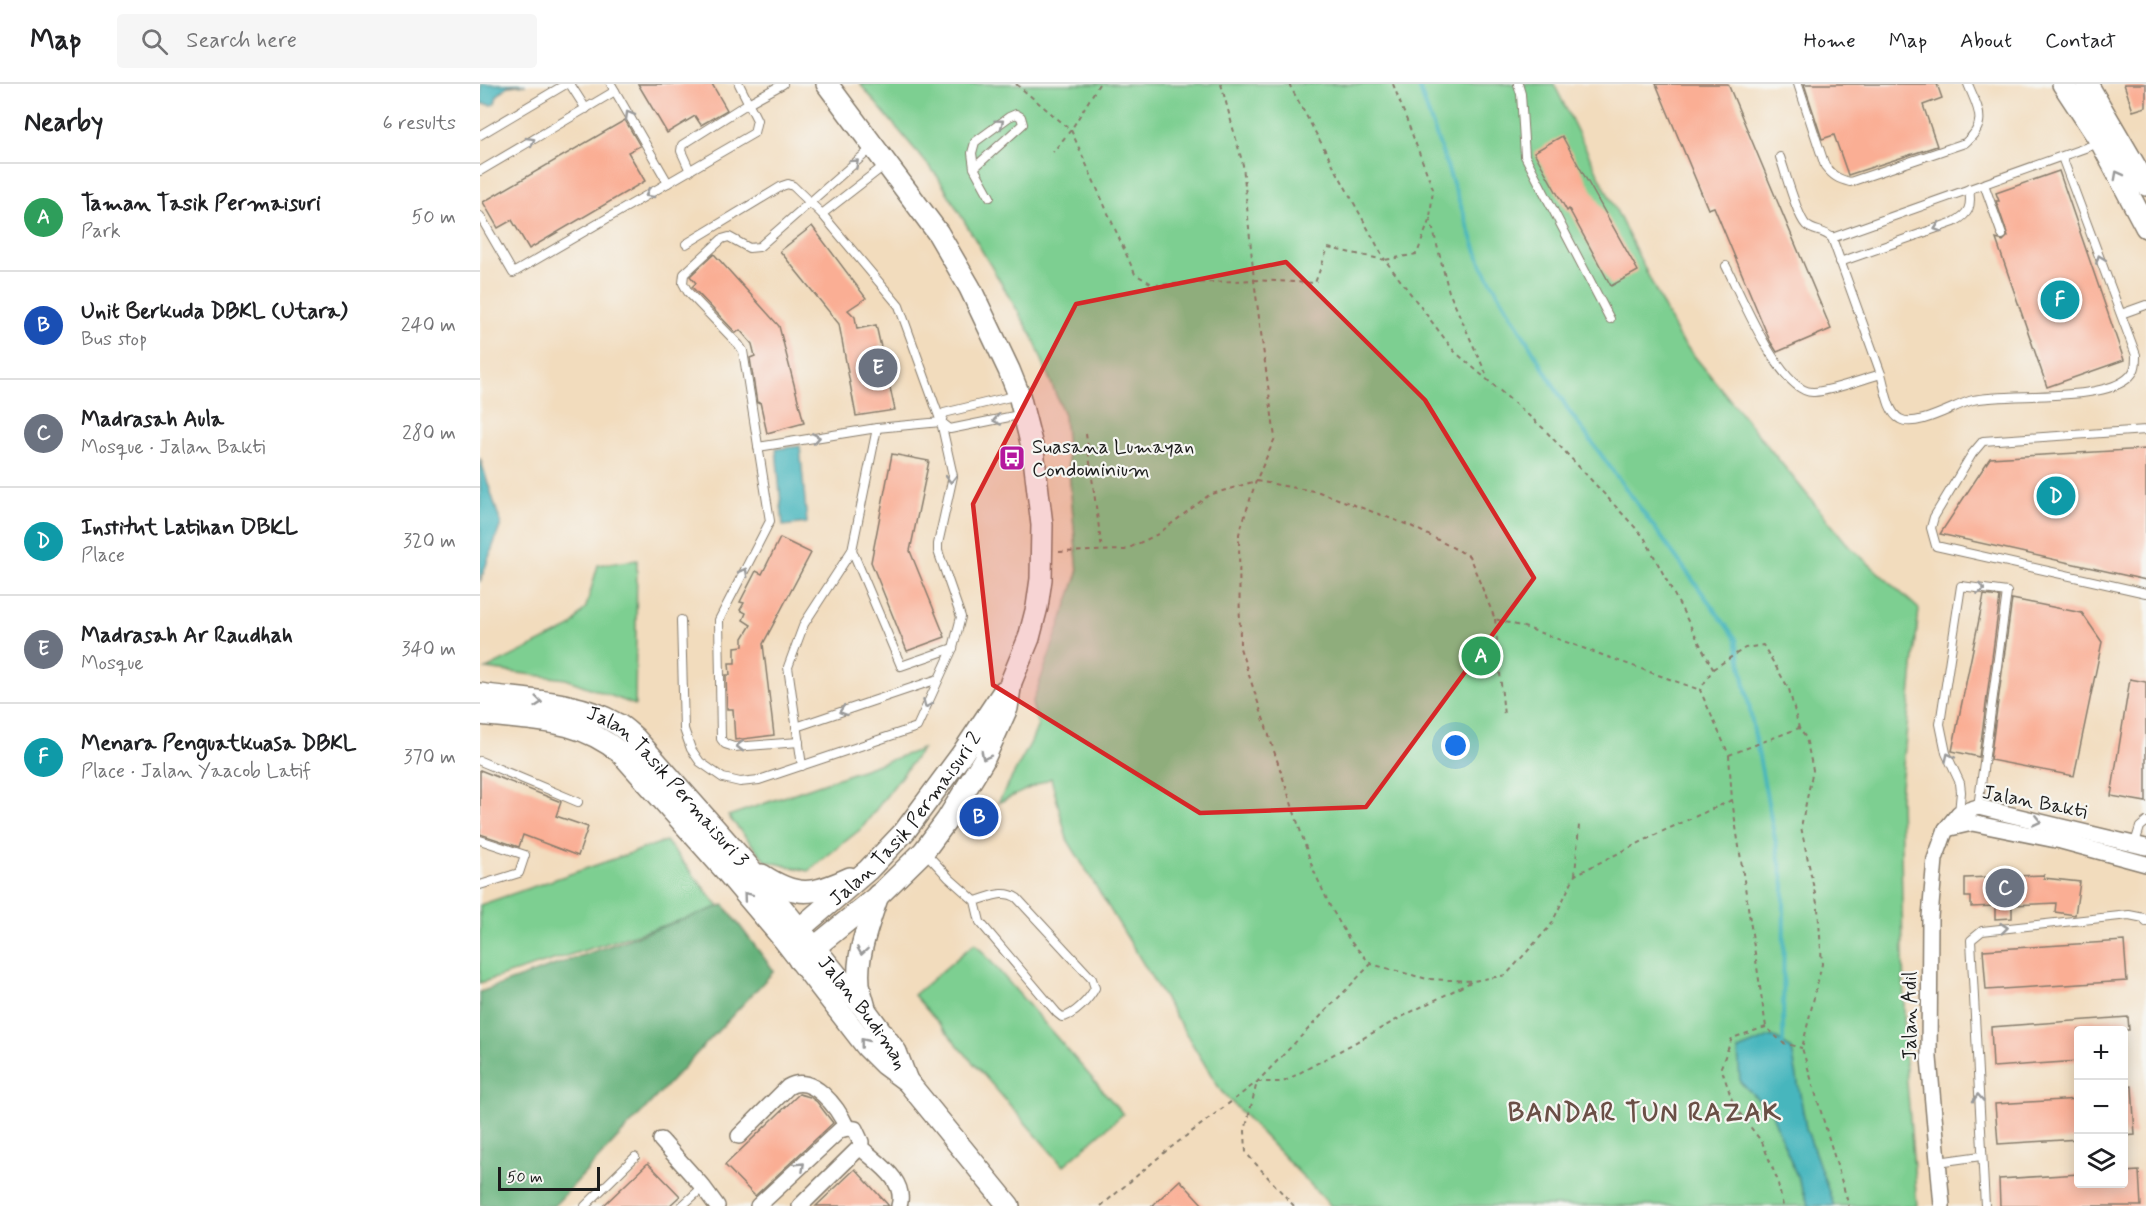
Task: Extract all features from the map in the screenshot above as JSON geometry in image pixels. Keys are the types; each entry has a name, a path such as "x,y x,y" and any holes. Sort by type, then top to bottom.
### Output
{"street":[{"name":"Jalan Tasik Permaisuri 2","path":"807,954 879,895 924,851 947,820 983,761 1007,708 1011,682 1029,638 1041,579 1042,525 1033,450 1010,370 970,288 938,233 827,84"},
{"path":"2064,84 2101,142 2146,227"},
{"path":"2087,84 2146,185"},
{"name":"Jalan Tasik Permaisuri 2","path":"792,935 868,870 905,831 962,754 1011,682"},
{"name":"Jalan Tasik Permaisuri 3","path":"480,694 566,705 618,724 651,754 747,865 792,935"},
{"name":"Jalan Tasik Permaisuri 3","path":"480,714 572,725 606,741 635,767 792,935 807,954"},
{"name":"Jalan Bakti","path":"1946,829 1959,813 1978,807 2140,846"},
{"name":"Jalan Bakti","path":"1946,829 1972,823 2061,841 2146,864"},
{"name":"Jalan Adil","path":"1942,1206 1929,1058 1930,917 1935,859 1946,829"},
{"path":"747,865 785,889 810,892 835,885 868,870"},
{"path":"866,1011 859,984 860,963 863,942 879,895"},
{"name":"Jalan Budiman","path":"807,954 866,1011 896,1052 907,1081"},
{"name":"Jalan Budiman","path":"807,954 867,1047 884,1064 907,1081 1009,1206"},
{"path":"739,1136 788,1087 794,1083 804,1082 820,1091 841,1114 847,1128"},
{"path":"758,1206 840,1130 847,1128 855,1130 859,1134 860,1147 800,1206"},
{"path":"661,1140 717,1206"},
{"path":"860,1147 892,1176 898,1185 902,1192 899,1206"}],"lane":[{"path":"480,135 568,84 586,109"},
{"path":"690,171 681,151 682,145 783,84"},
{"path":"1518,84 1521,94 1525,156 1610,320"},
{"path":"1797,84 1825,166 1839,180 1850,182 1965,143 1981,125 1980,114 1968,84"},
{"path":"480,216 513,273 754,134 757,120 742,85"},
{"path":"480,171 586,109 613,88 668,183"},
{"path":"974,168 1023,124 1021,117 1016,114 1009,117 975,142 972,153 974,168 990,197"},
{"path":"1832,238 2101,142"},
{"path":"798,742 734,747 725,744 721,739 719,620 770,520 742,351 739,345 688,292 683,283 684,274 722,239 729,237 749,248 759,247 874,147"},
{"path":"1780,156 1800,214 1806,224 1815,230 1826,232 1832,238 1881,374 1891,410 1899,419 1908,422 1923,419 1974,400 2066,394 2114,386 2131,375 2136,365 2136,355 2062,157"},
{"path":"822,214 886,164"},
{"path":"681,620 684,729 691,749 700,762 723,778 740,782 759,780 917,727 953,648 961,617 938,551 952,476 941,422 900,306 822,214 793,186 788,184 686,244"},
{"path":"1984,184 2002,236"},
{"path":"1839,262 1963,217 1970,210 1969,189"},
{"path":"1726,266 1772,359 1800,390 1812,393 1881,374"},
{"path":"2121,314 2146,305"},
{"path":"758,447 877,428 941,422 950,429 1021,405"},
{"path":"941,422 944,413 1021,405"},
{"path":"802,766 788,667 804,624 852,550 877,428"},
{"path":"2146,430 1983,441 1966,463 1934,517 1931,528 1936,546 2146,593"},
{"path":"852,550 901,666 953,648"},
{"path":"1959,813 1960,783 1946,753 1940,724 1961,586 2007,592 1978,807"},
{"path":"796,727 938,679"},
{"path":"480,761 578,802"},
{"path":"2130,860 2140,846 2140,827 2146,822"},
{"path":"480,840 525,855 519,873 480,885"},
{"path":"924,851 975,901 980,922 1057,1013 1062,1017 1068,1016 1092,995 1095,988 1092,979 1017,898 1010,893 975,901"},
{"path":"1985,1206 1971,940 1982,931 2129,915 2144,918 2146,922"},
{"path":"1938,1162 1981,1156"},
{"path":"585,1206 635,1157"},
{"path":"682,1206 703,1187"}],"path":[{"path":"1016,84 1071,130 1135,274 1155,285 1254,280 1315,283 1328,248 1385,260 1417,254 1430,218 1433,189 1393,84"},
{"path":"1053,152 1071,130 1099,84"},
{"path":"1221,84 1243,165 1254,280 1275,438 1256,481 1239,534 1240,648 1312,869 1350,941 1371,964 1426,979 1473,981 1506,975 1551,925 1575,876 1579,825"},
{"path":"1289,84 1385,260 1454,351 1543,428 1644,537 1713,669"},
{"path":"1430,218 1449,292 1489,381"},
{"path":"1086,434 1102,551"},
{"path":"1041,552 1125,550 1158,534 1209,495 1256,481 1319,492 1411,526 1469,556 1495,619 1504,716"},
{"path":"1495,619 1527,628 1700,690 1729,755 1732,800 1766,1027 1783,1043 1802,1048"},
{"path":"1700,690 1713,669 1745,648 1763,645 1789,690 1799,728 1806,738 1813,770 1801,827 1818,908 1822,964 1802,1048 1848,1206"},
{"path":"1729,755 1799,728"},
{"path":"1575,876 1661,832 1732,800"},
{"path":"1101,1206 1165,1152 1257,1082 1371,964"},
{"path":"1257,1082 1283,1082 1473,981"},
{"path":"1766,1027 1732,1038 1721,1067 1734,1106 1762,1142 1777,1179 1783,1206"},
{"path":"1257,1082 1245,1131 1246,1153 1294,1206"}],"highlighted area":[{"path":"1286,262 1425,400 1534,578 1366,807 1200,813 993,685 973,504 1076,304"}],"green space":[{"path":"860,84 1554,84 1678,336 1848,545 1919,609 1900,796 1905,1058 1917,1206 1331,1206 1221,1091 1067,839 1051,778 998,803 1038,725 1032,704 1078,573 1064,415 1032,335 938,177"},
{"path":"637,560 635,705 566,679 486,669 571,627 586,607 598,565"},
{"path":"922,749 862,828 808,871 766,861 728,816"},
{"path":"666,841 720,908 480,983 480,905"},
{"path":"724,905 774,971 554,1206 480,1206 480,992"},
{"path":"975,943 1123,1114 1063,1166 914,995"}],"water":[{"path":"481,84 526,84 508,86 497,96 492,105 483,104 481,101"},
{"path":"800,446 807,523 783,526 776,449"},
{"path":"480,458 501,524 480,582"},
{"path":"1772,1036 1792,1049 1806,1128 1834,1206 1809,1206 1771,1112 1740,1082 1738,1050"}],"building":[{"path":"638,84 712,84 727,110 701,125 695,116 667,133"},
{"path":"1656,84 1728,84 1831,329 1777,352 1770,341 1714,207 1708,209"},
{"path":"1804,84 1937,84 1942,98 1923,105 1937,146 1848,175 1834,135 1822,139"},
{"path":"2124,84 2146,84 2146,107 2133,111"},
{"path":"625,120 640,146 628,152 645,181 529,249 512,220 498,228 483,202"},
{"path":"1562,136 1638,271 1611,286 1569,209 1567,211 1534,152"},
{"path":"2059,171 2124,360 2047,387 1996,239 2003,241 2008,236 1996,201 1999,201 1996,193"},
{"path":"812,226 866,298 848,310 855,317 857,329 876,325 895,410 856,416 839,324 780,251"},
{"path":"714,254 779,326 804,423 767,433 760,402 757,403 750,358 755,356 752,344 740,330 736,333 692,287 696,283 690,276"},
{"path":"2146,449 2146,580 1940,534 1990,458"},
{"path":"892,454 929,461 910,551 945,637 907,651 871,562"},
{"path":"780,538 811,553 763,644 774,735 735,740 733,709 727,709 726,675 730,675 729,663 735,663 735,647 743,646 743,638 751,625 743,620 746,613 740,610 744,603 740,602 756,571 762,574"},
{"path":"1984,595 2000,597 1979,757 1952,751"},
{"path":"2012,599 2082,613 2102,642 2074,776 1990,760"},
{"path":"2130,679 2146,682 2146,802 2111,796"},
{"path":"480,770 561,802 556,816 588,827 578,856 523,835 519,847 480,834"},
{"path":"2044,875 2044,878 2080,882 2075,915 2055,912 2056,903 2012,905 2012,918 1995,919 1995,906 1971,907 1971,897 1965,897 1965,878"},
{"path":"2124,941 2127,981 1986,990 1983,950"},
{"path":"2128,1017 2129,1030 2128,1026 2074,1026 2074,1061 1993,1067 1991,1027"},
{"path":"2128,1086 2132,1086 2135,1135 2128,1136 2128,1134"},
{"path":"799,1094 817,1102 833,1123 755,1196 725,1165"},
{"path":"2074,1099 2074,1139 1998,1144 1995,1104"},
{"path":"648,1163 680,1196 669,1206 603,1206"},
{"path":"855,1169 889,1206 816,1206"},
{"path":"2139,1171 2141,1206 2000,1206 1999,1179 2074,1174 2074,1188 2128,1188 2128,1172"},
{"path":"1180,1180 1204,1206 1152,1206"}],"waterway":[{"path":"1418,84 1482,266 1569,411 1736,639 1784,885 1783,1043"}],"place":[{"name":"Menara Penguatkuasa DBKL","path":"2060,300"},
{"name":"Madrasah Ar Raudhah","path":"878,368"},
{"name":"Suasana Lumayan Condominium","path":"1012,458"},
{"name":"Institut Latihan DBKL","path":"2056,496"},
{"name":"Taman Tasik Permaisuri","path":"1481,656"},
{"name":"Unit Berkuda DBKL (Utara)","path":"979,817"},
{"name":"Madrasah Aula","path":"2005,888"}],"district":[{"name":"BANDAR TUN RAZAK","path":"1645,1112"}]}
